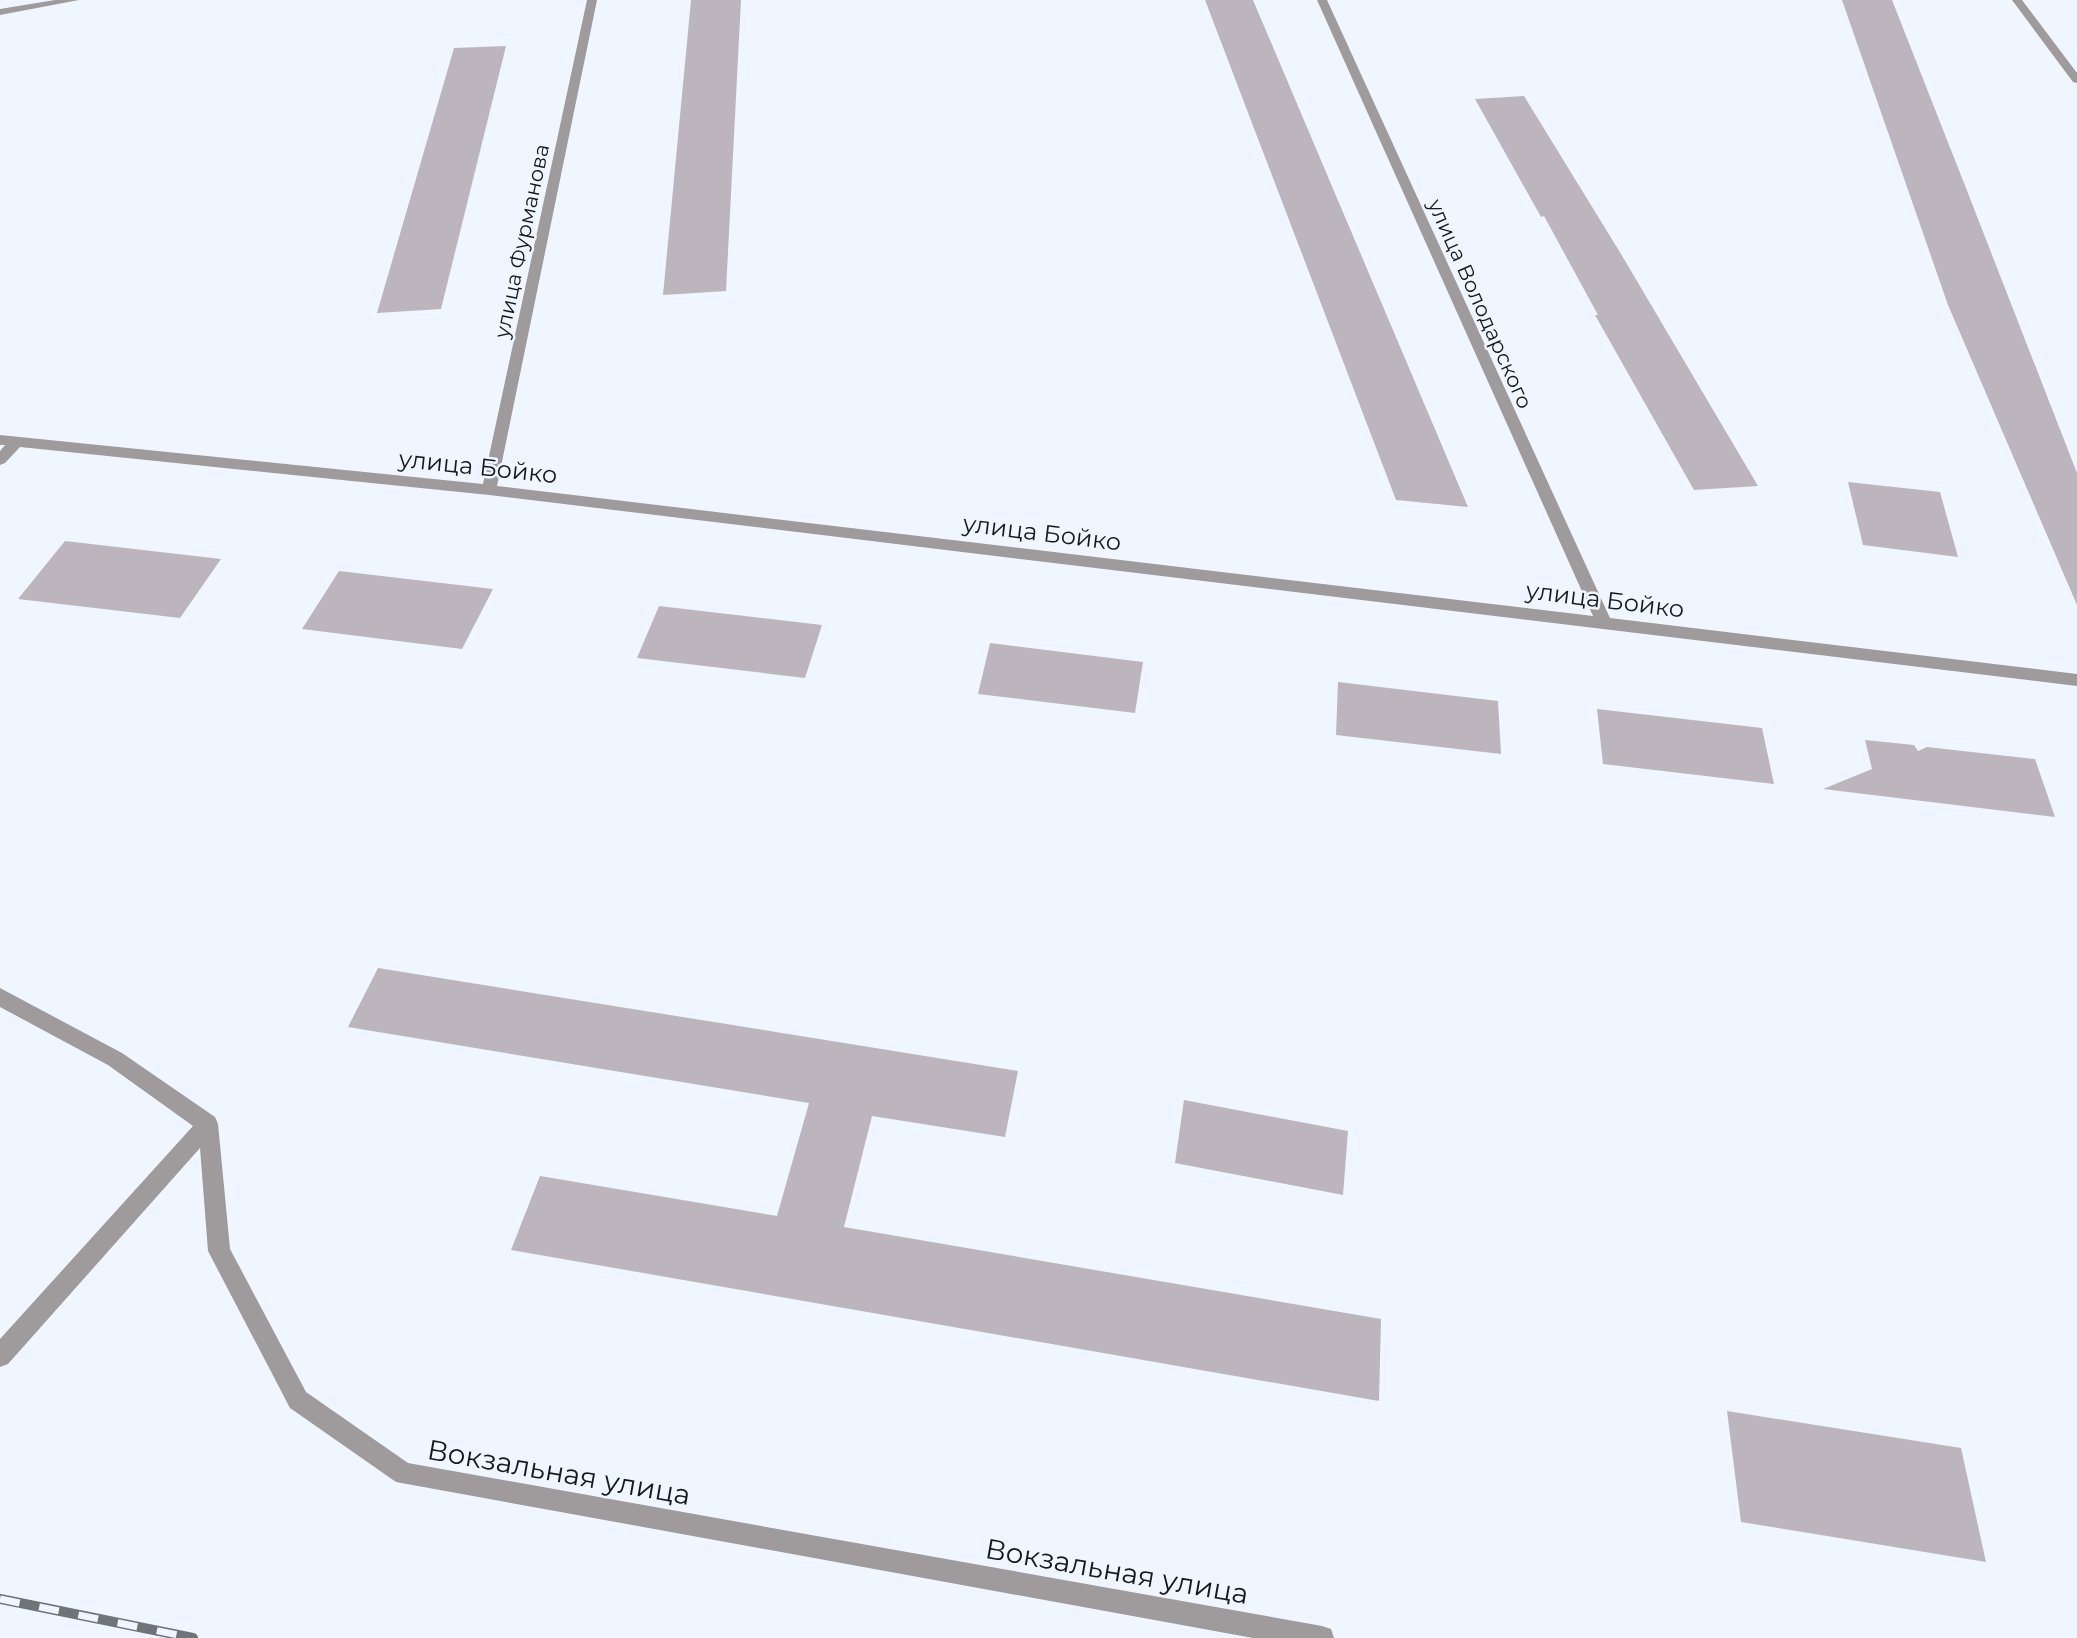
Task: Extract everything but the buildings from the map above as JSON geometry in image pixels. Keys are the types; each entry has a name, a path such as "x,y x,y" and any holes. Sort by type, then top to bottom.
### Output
{"street":[{"path":"0,12 74,0"},
{"name":"улица Фурманова","path":"489,490 592,0"},
{"name":"улица Володарского","path":"1322,0 1604,623"},
{"path":"2017,0 2077,80"},
{"path":"0,460 8,441"},
{"name":"улица Бойко","path":"8,441 489,490 2077,680"},
{"path":"0,997 115,1059 208,1124 0,1356"},
{"name":"Вокзальная улица","path":"208,1124 219,1251 298,1400 404,1474 1322,1638"}],"railway":[{"path":"0,1599 193,1638"}]}
